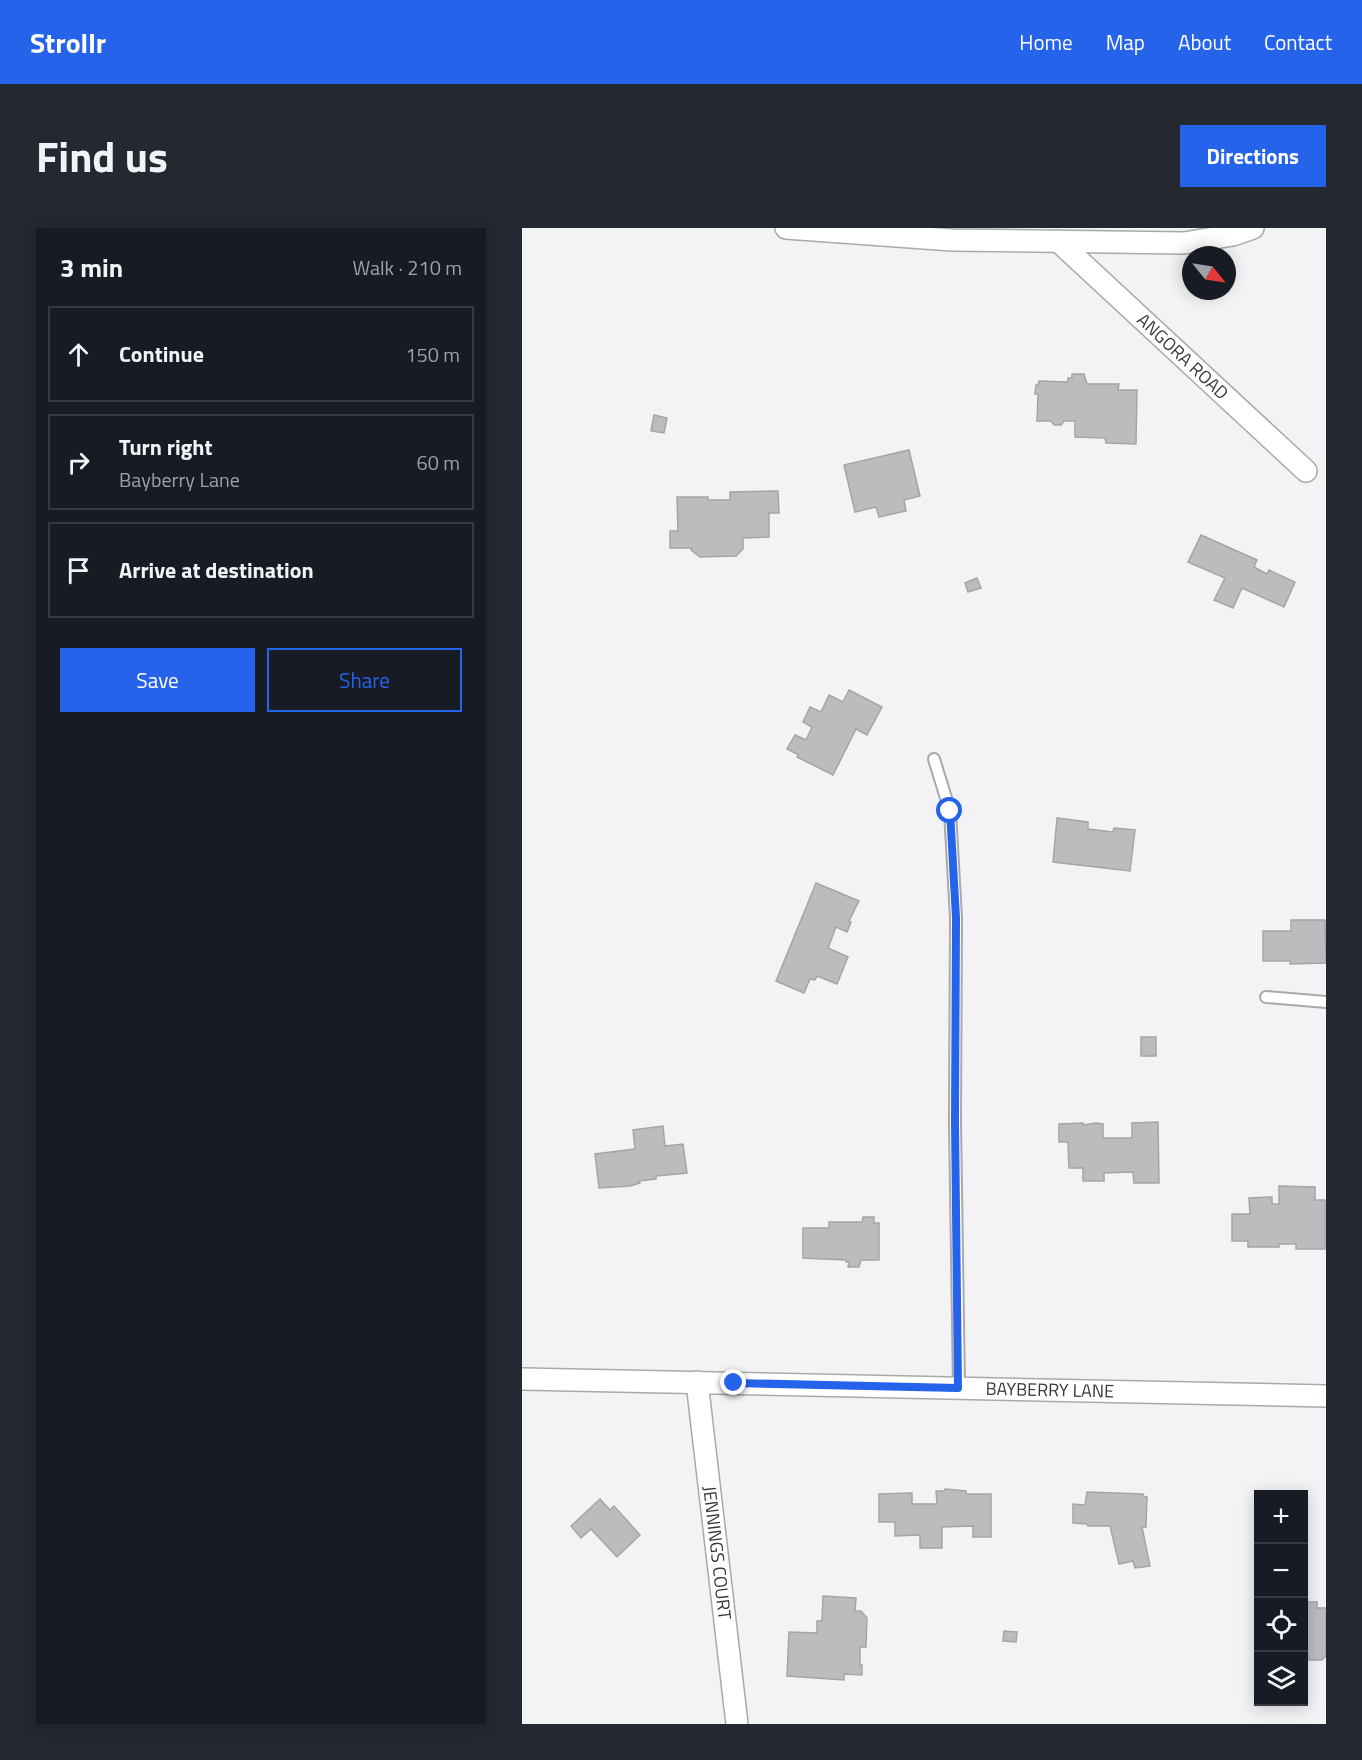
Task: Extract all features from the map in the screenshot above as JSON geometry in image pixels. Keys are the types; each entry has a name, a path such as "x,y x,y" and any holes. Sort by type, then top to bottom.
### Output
{"street":[{"path":"786,228 952,240 1184,243 1233,235 1254,228"},
{"name":"ANGORA ROAD","path":"1058,241 1306,471"},
{"name":"BAYBERRY LANE","path":"522,1379 1326,1396"},
{"name":"JENNINGS COURT","path":"697,1383 737,1724"}],"lane":[{"path":"934,759 950,811 956,918 955,1122 958,1388"},
{"path":"1266,997 1326,1002"}],"building":[{"path":"1072,374 1084,374 1087,384 1119,384 1118,390 1137,390 1136,444 1106,443 1105,438 1075,437 1075,421 1064,421 1061,425 1054,425 1051,421 1037,421 1036,385 1039,381 1068,382"},
{"path":"654,415 667,418 664,433 651,431"},
{"path":"909,450 920,496 904,500 906,511 879,517 876,507 855,512 844,465"},
{"path":"778,491 779,513 769,513 769,537 743,538 743,549 736,556 700,557 691,550 692,548 670,548 670,531 678,531 677,497 730,500 730,492"},
{"path":"1201,535 1257,560 1254,567 1267,574 1269,570 1295,582 1284,607 1242,588 1233,608 1214,600 1225,578 1188,562"},
{"path":"977,578 981,588 968,592 965,583"},
{"path":"849,690 882,707 867,735 856,729 833,775 797,757 799,755 787,749 795,735 806,740 812,727 803,722 810,707 821,712 829,695 843,702"},
{"path":"1057,818 1088,822 1088,829 1113,832 1114,828 1135,830 1130,871 1053,862"},
{"path":"816,883 859,901 849,921 851,922 847,932 836,927 828,948 848,957 837,984 817,976 815,980 810,979 804,993 776,981"},
{"path":"1291,920 1325,920 1326,963 1290,964 1290,961 1263,961 1263,931 1291,931"},
{"path":"1141,1037 1156,1037 1156,1056 1141,1056"},
{"path":"1158,1122 1159,1183 1134,1183 1133,1172 1104,1173 1104,1181 1083,1181 1083,1168 1069,1168 1068,1142 1059,1142 1059,1124 1103,1124 1103,1138 1132,1138 1132,1123"},
{"path":"663,1126 665,1146 683,1144 687,1173 656,1176 656,1179 639,1181 640,1183 630,1186 599,1188 595,1154 635,1149 633,1130"},
{"path":"1279,1186 1315,1187 1315,1200 1325,1200 1325,1249 1296,1249 1296,1244 1279,1244 1279,1247 1248,1247 1248,1241 1232,1241 1232,1214 1250,1214 1249,1198 1272,1197 1272,1204 1279,1204"},
{"path":"863,1217 874,1217 874,1223 879,1223 879,1260 861,1260 859,1267 848,1267 849,1262 846,1260 803,1258 803,1228 829,1228 829,1222 862,1222"},
{"path":"945,1489 966,1491 966,1494 991,1494 991,1537 973,1537 973,1526 942,1527 942,1548 920,1548 920,1535 895,1536 895,1522 879,1522 879,1494 912,1493 912,1504 937,1504 936,1491"},
{"path":"1087,1492 1143,1494 1147,1497 1146,1527 1142,1527 1150,1566 1135,1568 1133,1561 1119,1564 1110,1526 1073,1523 1073,1504 1085,1505"},
{"path":"600,1499 610,1510 614,1506 640,1535 617,1557 591,1529 581,1538 571,1526"},
{"path":"823,1596 856,1598 855,1611 861,1611 867,1618 866,1647 860,1647 862,1675 844,1674 844,1680 787,1676 789,1632 817,1633 817,1621 822,1621"},
{"path":"1308,1602 1317,1602 1317,1608 1326,1608 1326,1651 1322,1660 1309,1660"},
{"path":"1004,1631 1017,1632 1016,1642 1003,1641"}],"route":[{"path":"734,1383 958,1388 955,1122 956,918 950,811"}]}
